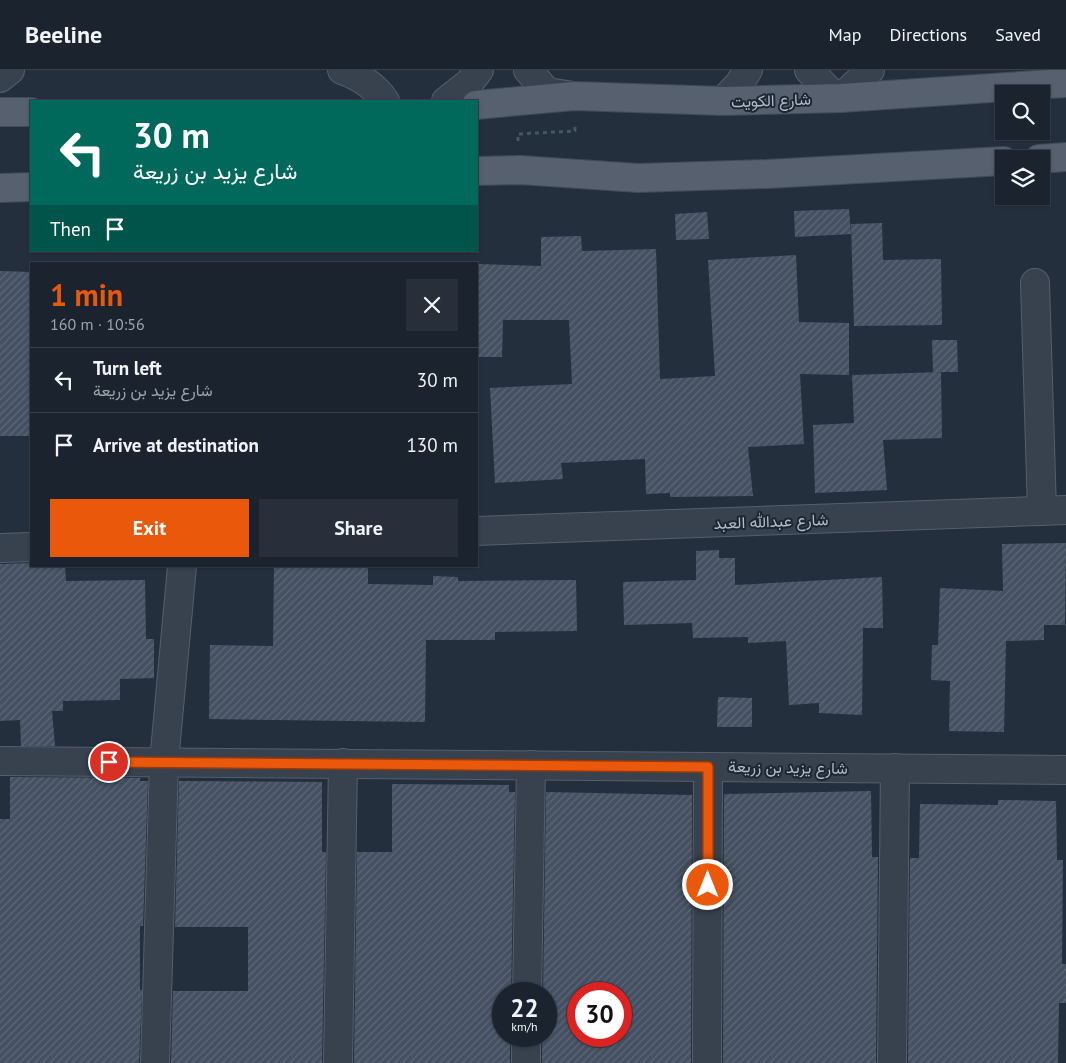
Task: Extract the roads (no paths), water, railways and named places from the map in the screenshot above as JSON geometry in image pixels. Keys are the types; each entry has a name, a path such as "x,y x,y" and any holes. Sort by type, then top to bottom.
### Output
{"main road":[{"name":"شارع الكويت","path":"478,106 574,96 723,101 838,98 1066,82"},
{"path":"0,112 30,112"},
{"path":"1050,158 1066,157"},
{"path":"478,171 520,170 638,178 767,174 995,161"},
{"path":"0,188 30,187"}],"street":[{"path":"0,78 10,70"},
{"path":"342,70 354,74 369,84 384,100"},
{"path":"447,100 469,83 479,70"},
{"path":"528,70 548,92 574,96"},
{"path":"723,101 748,70"},
{"path":"809,70 838,98 870,70"},
{"path":"1051,70 1066,82"},
{"path":"1035,283 1054,510"},
{"name":"شارع عبدالله العبد","path":"478,531 1054,510"},
{"path":"0,548 30,547"},
{"path":"155,1063 164,762 182,567"},
{"name":"شارع يزيد بن زريعة","path":"0,761 1066,770"},
{"path":"338,1063 342,763"},
{"path":"527,982 530,765"},
{"path":"707,1063 708,767"},
{"path":"892,1063 895,768"},
{"path":"526,1047 526,1063"}]}
